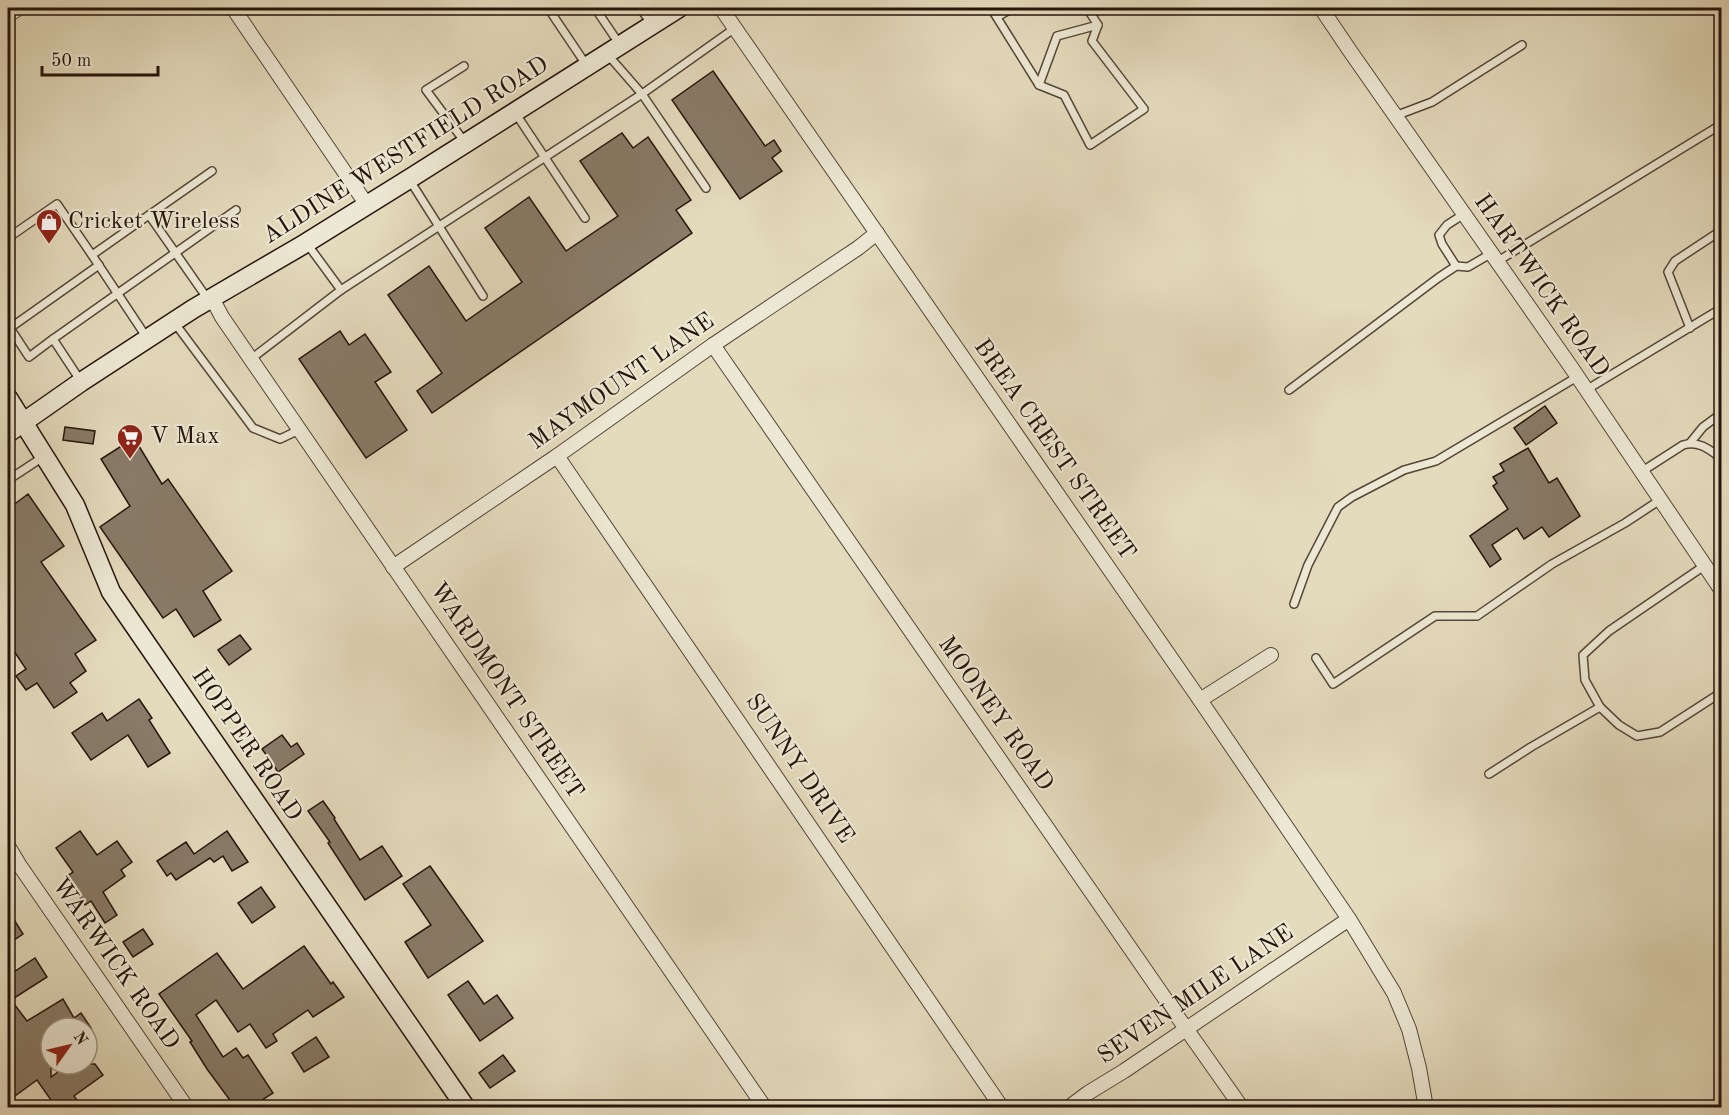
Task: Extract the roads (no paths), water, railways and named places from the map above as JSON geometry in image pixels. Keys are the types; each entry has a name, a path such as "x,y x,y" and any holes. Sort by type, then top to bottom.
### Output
{"main road":[{"name":"ALDINE WESTFIELD ROAD","path":"8,433 81,382 210,299 306,243 679,8"},
{"name":"HOPPER ROAD","path":"8,398 75,505 111,592 466,1107"}],"street":[{"path":"8,15 20,8"},
{"path":"233,8 367,205"},
{"name":"BREA CREST STREET","path":"721,8 1349,919 1394,993 1405,1020 1419,1068 1426,1107"},
{"name":"HARTWICK ROAD","path":"1321,8 1495,257 1722,591"},
{"name":"MAYMOUNT LANE","path":"393,567 877,233"},
{"name":"WARDMONT STREET","path":"210,299 765,1107"},
{"name":"MOONEY ROAD","path":"713,345 1242,1107"},
{"name":"SUNNY DRIVE","path":"557,456 1002,1107"},
{"path":"1200,700 1270,655"},
{"name":"WARWICK ROAD","path":"8,846 187,1107"},
{"name":"SEVEN MILE LANE","path":"1068,1107 1349,919"}],"lane":[{"path":"548,8 587,66"},
{"path":"595,8 614,49 706,188"},
{"path":"640,8 652,25"},
{"path":"991,8 1040,85 1064,95 1090,145 1144,109 1092,41 1098,25"},
{"path":"997,17 1012,8"},
{"path":"1087,8 1098,25"},
{"path":"1040,85 1057,36 1098,25"},
{"path":"251,360 341,290 642,94 735,28"},
{"path":"1395,116 1432,102 1522,45"},
{"path":"464,66 426,90 466,143"},
{"path":"514,112 585,218"},
{"path":"1289,390 1456,266 1468,267 1495,257 1722,124"},
{"path":"92,255 212,171"},
{"path":"409,179 483,296"},
{"path":"8,238 57,204 148,339"},
{"path":"99,265 8,327 29,357 236,210"},
{"path":"1456,266 1439,235 1447,225 1464,214"},
{"path":"149,215 210,299"},
{"path":"1690,328 1668,272 1675,261 1722,230"},
{"path":"306,243 341,290"},
{"path":"1586,390 1722,308"},
{"path":"174,322 253,428 280,439 299,430"},
{"path":"53,339 81,382"},
{"path":"1294,604 1308,565 1338,507 1352,497 1404,470 1436,461 1577,377"},
{"path":"1690,443 1703,427 1722,413"},
{"path":"1641,472 1683,445 1690,443 1702,445 1722,459"},
{"path":"8,480 45,456"},
{"path":"1316,658 1333,684 1435,616 1477,616 1552,564 1625,523 1660,500"},
{"path":"1704,566 1609,631 1583,655 1585,680 1600,706 1618,725 1637,736 1660,732 1722,692"},
{"path":"1489,774 1600,706"}],"place":[{"name":"Cricket Wireless","path":"49,245"},
{"name":"V Max","path":"130,460"}]}
